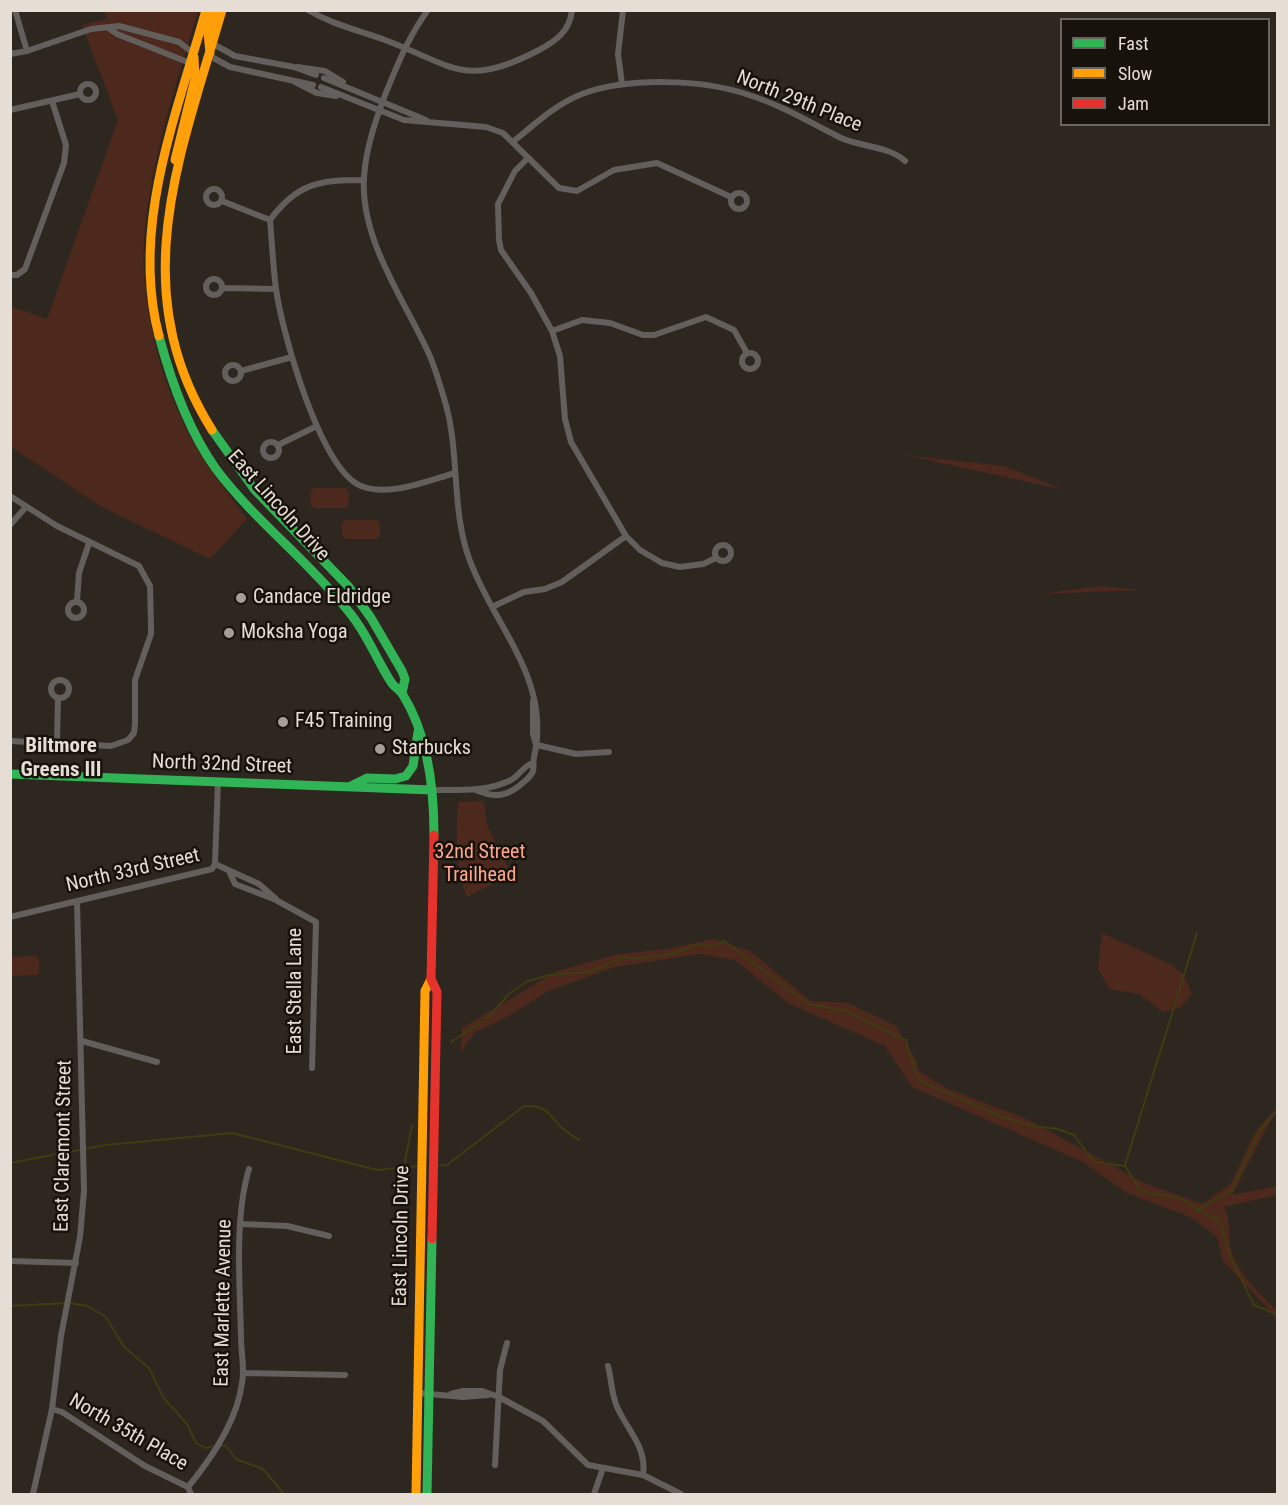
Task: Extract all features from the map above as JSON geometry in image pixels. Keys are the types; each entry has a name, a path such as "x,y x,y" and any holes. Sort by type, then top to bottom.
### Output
{"main road":[{"name":"East Lincoln Drive","path":"206,10 190,63 186,108 180,130 160,169 152,215 150,277 164,357 183,408 215,467 240,498 349,611 367,637 392,685 402,693 418,730 432,790 434,844 431,979 425,991 416,1494"},
{"path":"210,56 207,38 214,10"},
{"name":"East Lincoln Drive","path":"222,10 210,56 186,108 180,130 166,234 168,295 181,361 206,423 239,472 360,601 402,671 405,679 402,693"},
{"path":"186,108 195,76 193,53"},
{"path":"348,788 367,778 395,779 406,776 413,766 418,730"},
{"name":"North 32nd Street","path":"10,774 432,790"},
{"name":"East Lincoln Drive","path":"427,1494 437,992 431,979"},
{"path":"422,1151 433,1152"}],"street":[{"path":"15,10 27,51"},
{"path":"308,10 337,26 404,47 446,68 482,71 500,68 546,47 562,35 570,24 572,10"},
{"path":"428,10 404,47 382,102 369,142 363,180 375,243 394,287 428,353 441,387 452,436 462,536 470,562 492,607 509,633 528,675 533,701 533,734 537,745 533,763 534,770 514,790 497,796 490,796 476,790"},
{"path":"622,84 618,54 623,10"},
{"path":"10,54 27,51 91,29 119,26 179,42 193,53"},
{"path":"109,27 117,34 190,63"},
{"path":"213,44 235,56 316,75"},
{"path":"210,56 230,68 313,85"},
{"path":"294,68 306,67 325,71 348,86"},
{"path":"324,78 426,120"},
{"path":"291,80 317,93 343,97"},
{"name":"North 29th Place","path":"514,141 557,106 582,94 622,84 694,84 749,95 855,144 887,151 905,161"},
{"path":"321,87 379,112 413,122 426,120 486,127 503,133 514,141 527,159 559,188 577,191 614,170 657,163 731,197"},
{"path":"10,110 80,94"},
{"path":"14,275 25,269 64,163 66,145 52,101"},
{"path":"527,159 515,171 498,204 499,240 501,250 531,293 552,331 560,356 564,419 571,442 626,537 640,550 671,565 692,567 716,558"},
{"path":"363,180 332,181 307,187 294,193 270,220 276,289 292,357 317,426 338,468 347,478 363,486 390,489 455,473"},
{"path":"222,201 270,220"},
{"path":"222,288 276,289"},
{"path":"552,331 582,320 610,324 643,335 654,335 706,316 734,330 747,353"},
{"path":"241,371 292,357"},
{"path":"278,445 317,426"},
{"path":"10,496 89,543 144,571 152,593 151,634 135,680 134,734 119,745 10,741"},
{"path":"10,525 26,507"},
{"path":"492,607 524,592 545,589 562,582 626,537"},
{"path":"77,601 79,573 89,543"},
{"path":"57,744 58,698"},
{"path":"537,745 576,754 609,752"},
{"path":"432,790 476,790 512,780 525,765 533,763"},
{"path":"516,776 523,783"},
{"name":"North 33rd Street","path":"10,917 207,871 215,864 218,783"},
{"name":"East Stella Lane","path":"215,864 230,873 240,873 259,884 276,900"},
{"name":"East Stella Lane","path":"230,873 235,884 276,900 316,921 312,1068"},
{"name":"East Claremont Street","path":"33,1494 52,1409 61,1336 76,1263 82,1214 84,1145 77,902"},
{"path":"82,1041 157,1062"},
{"name":"East Marlette Avenue","path":"188,1487 206,1465 239,1399 243,1373 240,1340 243,1193 249,1169"},
{"path":"242,1224 287,1226 329,1236"},
{"path":"10,1261 76,1263"},
{"path":"495,1465 500,1370 507,1343"},
{"path":"608,1366 618,1409 641,1450 645,1462 643,1475"},
{"path":"243,1373 345,1375"},
{"path":"417,1393 499,1397 543,1421 582,1461 603,1468 643,1475 681,1494"},
{"name":"North 35th Place","path":"52,1409 62,1412 146,1466 188,1487"},
{"path":"594,1494 603,1468"},
{"path":"188,1487 191,1494"}],"green space":[{"path":"104,11 198,11 170,106 153,175 147,209 144,272 154,339 175,404 201,455 247,519 210,559 100,506 11,447 10,306 47,319 118,120 82,25 107,19"},
{"path":"905,455 1004,466 1065,490"},
{"path":"314,488 346,488 349,501 346,508 314,508 310,504 311,491"},
{"path":"345,520 377,520 380,524 380,536 377,539 345,539 342,535 342,523"},
{"path":"1102,586 1141,590 1038,594"},
{"name":"32nd Street Trailhead","path":"484,801 487,825 511,874 467,897 460,873 457,850 458,802"},
{"path":"1102,933 1170,964 1183,974 1192,994 1181,1007 1163,1012 1139,994 1109,989 1098,968"},
{"path":"714,939 750,951 811,1001 848,1003 896,1026 917,1062 918,1070 944,1087 1029,1120 1144,1183 1203,1204 1231,1183 1255,1132 1277,1107 1277,1113 1272,1118 1232,1195 1277,1186 1277,1195 1224,1207 1235,1261 1252,1284 1277,1310 1277,1322 1274,1315 1223,1261 1217,1237 1190,1217 1127,1193 1083,1162 912,1087 885,1046 788,1003 735,960 700,954 615,967 548,991 502,1020 475,1032 460,1053 462,1028 557,971 619,954 666,949"},
{"path":"36,956 39,959 39,973 11,976 11,957"}],"waterway":[{"path":"1125,1165 1197,933"},
{"path":"451,1042 488,1018 509,994 526,982 549,975 589,972 624,957 632,959 671,954 698,944 712,946 724,941 808,1004 846,1011 906,1040 914,1069 920,1081 1000,1116 1032,1126 1058,1129 1074,1135 1094,1162 1125,1166 1141,1191 1184,1200 1197,1210 1232,1190 1260,1130 1278,1110"},
{"path":"436,1166 447,1165 524,1106 544,1110 563,1129 579,1140"},
{"path":"404,1166 412,1125"},
{"path":"10,1163 106,1145 232,1133 377,1170 418,1166"},
{"path":"1198,1210 1220,1221 1230,1256 1254,1305 1278,1315"},
{"path":"10,1306 68,1303 87,1306 106,1317 124,1347 149,1368 163,1397 187,1424 196,1443 205,1448 215,1446"},
{"path":"220,1446 225,1445 236,1459 263,1469 284,1494"}],"traffic: fast":[{"path":"159,336 189,422 216,469 231,488 317,575 349,612 391,682 403,695 412,711 428,763 433,799 434,835"},
{"path":"212,430 254,489 348,586 371,618 402,671 405,679 402,693"},
{"path":"349,787 367,778 395,779 406,776 413,766 418,732"},
{"path":"10,774 432,790"},
{"path":"427,1494 432,1239"}],"traffic: slow":[{"path":"159,336 152,295 150,253 153,212 171,130 206,10"},
{"path":"210,53 208,33 214,10"},
{"path":"212,430 185,377 170,325 165,273 168,221 177,169 222,10"},
{"path":"175,160 195,79 194,57"},
{"path":"416,1494 425,991 431,979"}],"traffic: jam":[{"path":"432,1239 437,992 431,979 434,835"}],"place":[{"name":"Candace Eldridge","path":"241,598"},
{"name":"Moksha Yoga","path":"229,633"},
{"name":"F45 Training","path":"283,722"},
{"name":"Starbucks","path":"380,749"}],"district":[{"name":"Biltmore Greens III","path":"61,759"}]}
